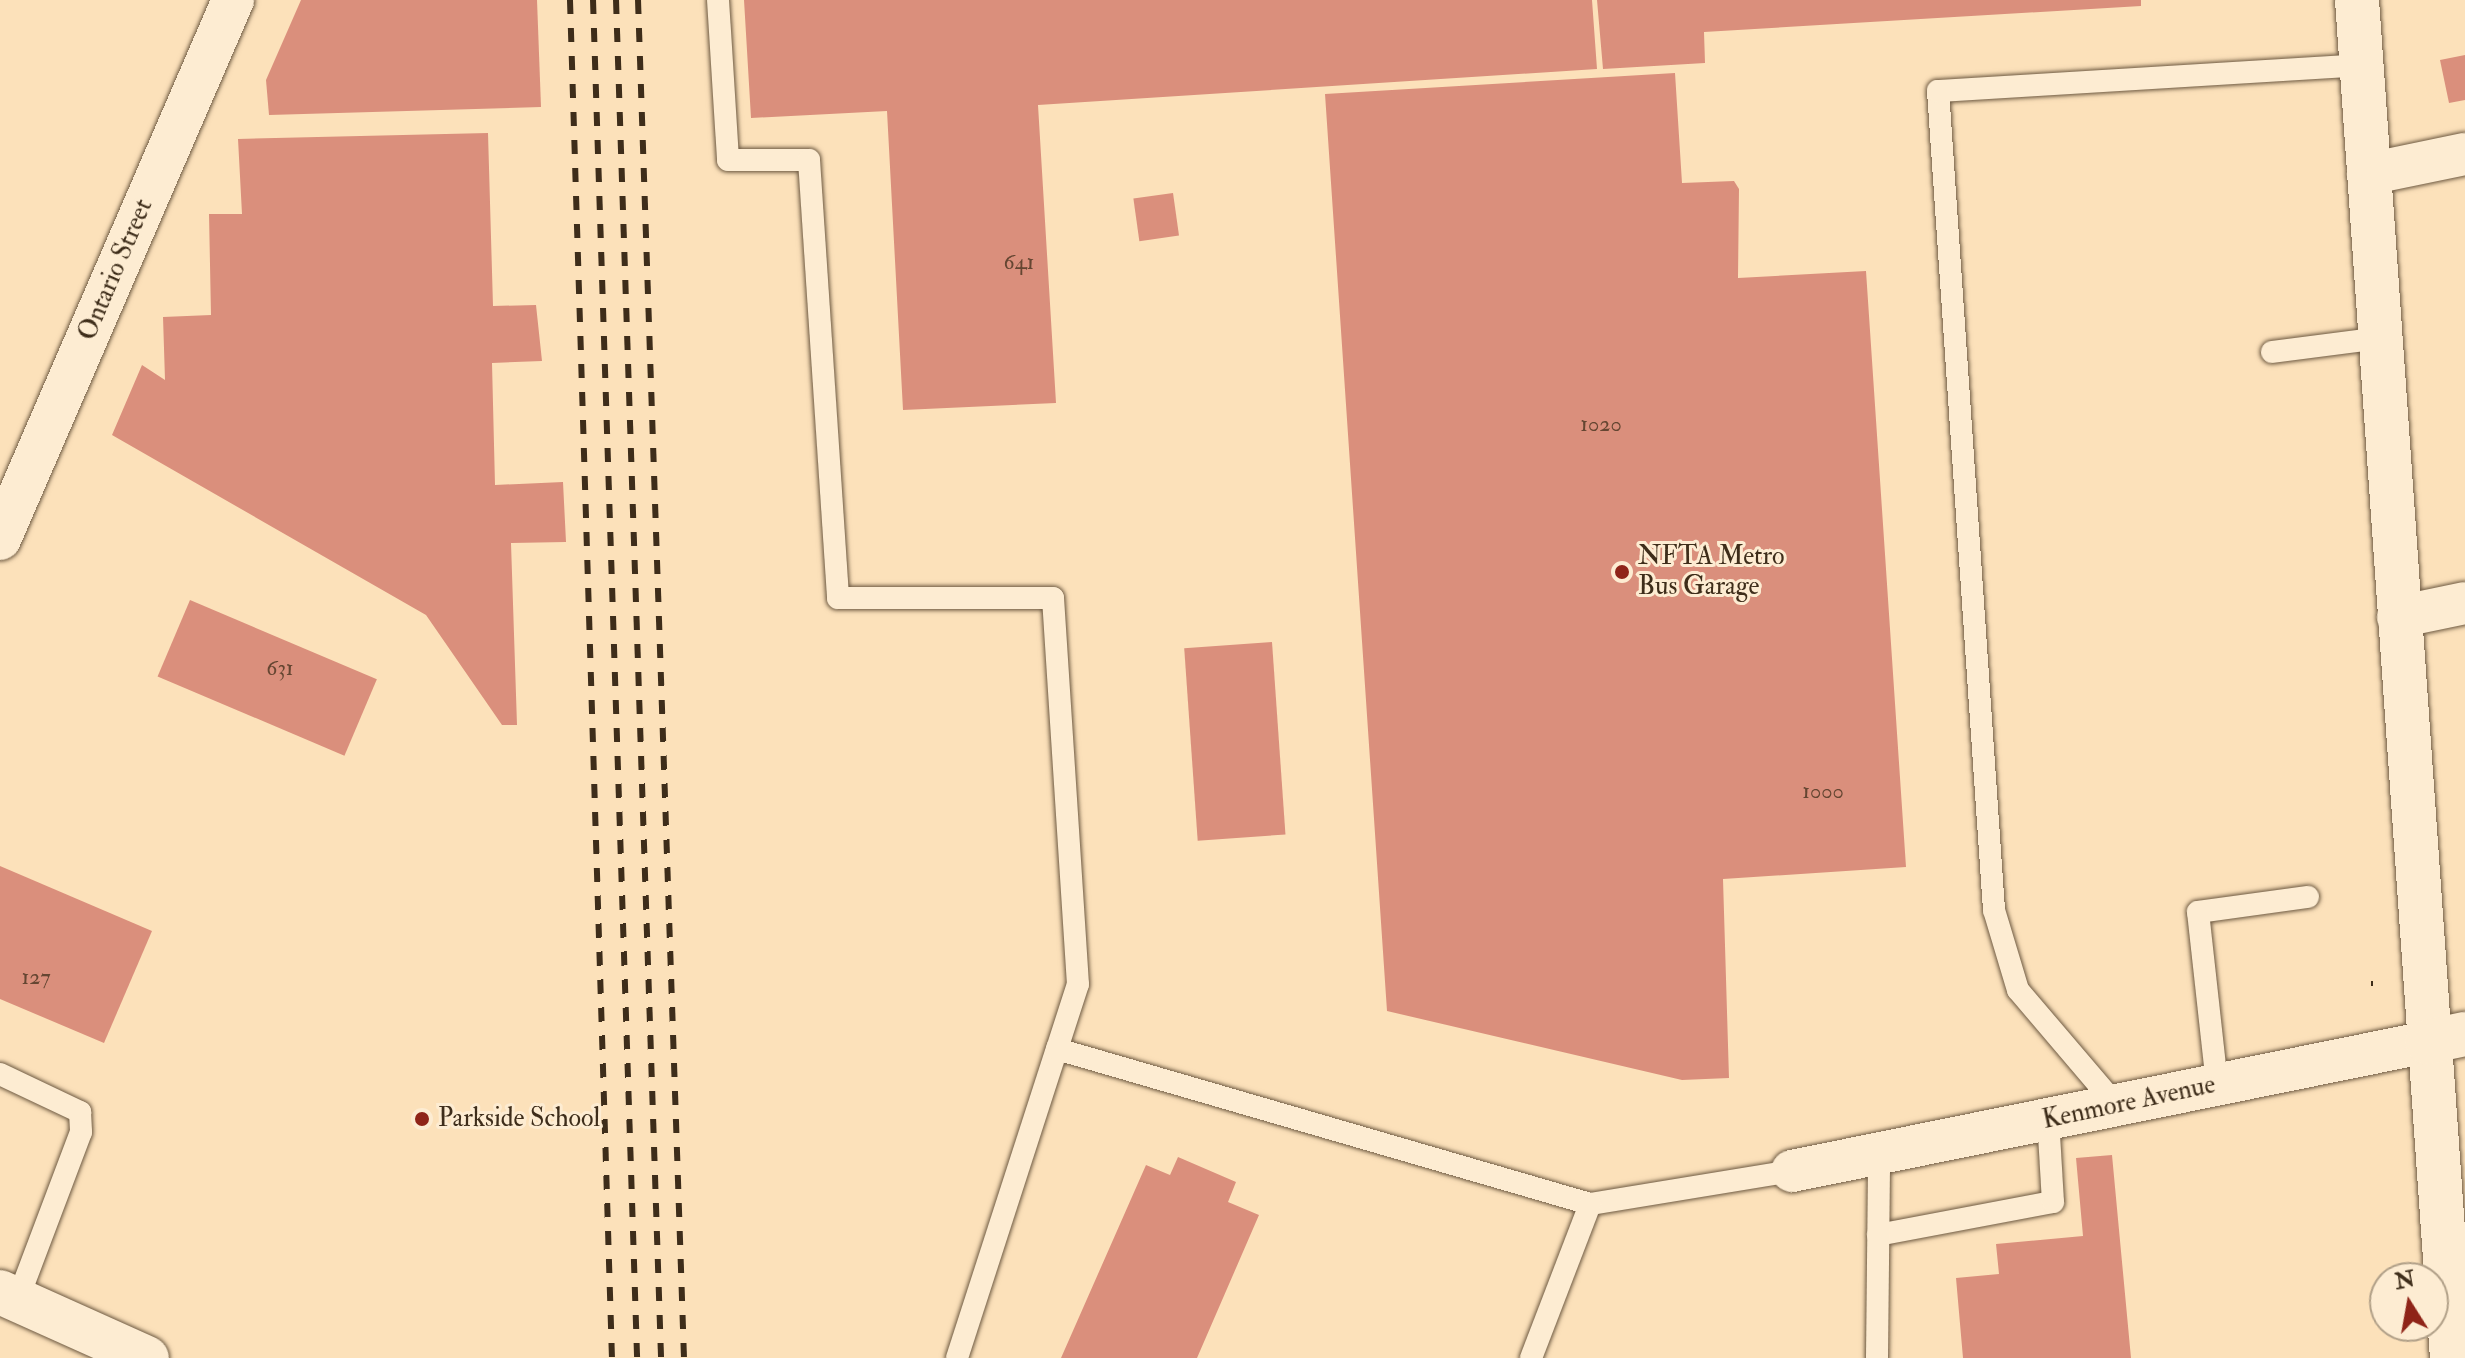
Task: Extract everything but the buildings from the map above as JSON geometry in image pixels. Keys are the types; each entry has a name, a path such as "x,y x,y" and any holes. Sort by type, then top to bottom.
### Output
{"main road":[{"path":"2357,0 2398,617 2446,1038 2452,1358"},
{"path":"9,1296 147,1358"}],"street":[{"name":"Ontario Street","path":"0,539 233,0"},
{"path":"2368,174 2465,154"},
{"path":"2398,617 2465,603"},
{"name":"Kenmore Avenue","path":"1792,1171 2446,1038"}],"lane":[{"path":"718,0 728,160 809,160 838,598 1053,598 1078,984 957,1358"},
{"path":"2116,1105 2018,990 1994,910 1938,91 2361,65"},
{"path":"2272,352 2380,338"},
{"path":"2217,1084 2198,912 2308,897"},
{"path":"1057,1049 1590,1204 1792,1171"},
{"path":"0,1074 80,1112 81,1132 9,1296"},
{"path":"1878,1235 2053,1202 2048,1119"},
{"path":"1877,1358 1879,1153"},
{"path":"1531,1358 1590,1204"}],"railway":[{"path":"570,0 612,1358"},
{"path":"593,0 637,1358"},
{"path":"616,0 661,1358"},
{"path":"638,0 684,1358"}],"place":[{"name":"NFTA Metro Bus Garage","path":"1622,572"},
{"name":"Parkside School","path":"422,1119"}]}
